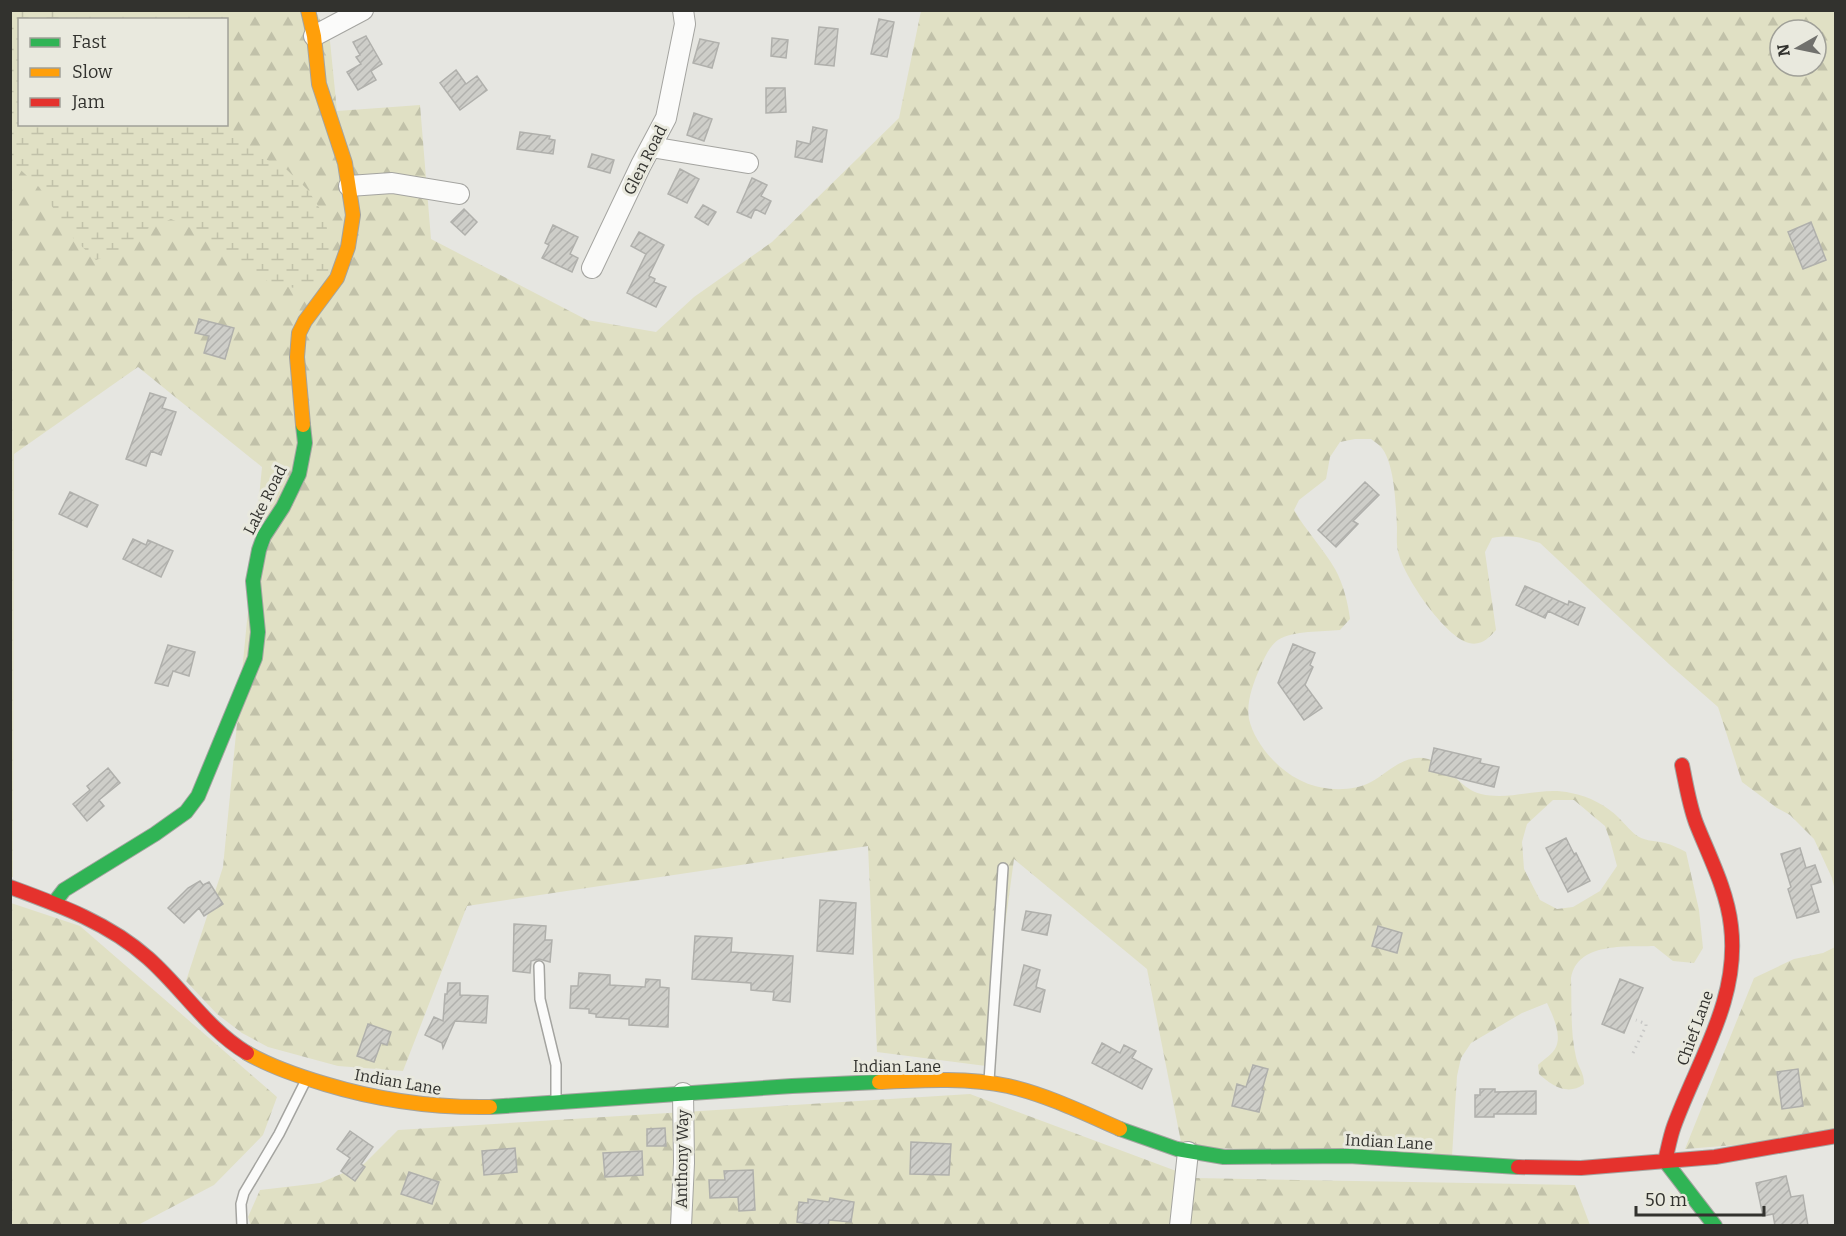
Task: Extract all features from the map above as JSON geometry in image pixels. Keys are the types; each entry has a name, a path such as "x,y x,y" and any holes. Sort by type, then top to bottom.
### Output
{"street":[{"name":"Lake Road","path":"54,903 64,890 168,826 186,812 208,775 255,658 258,632 253,581 259,550 264,536 292,491 305,443 297,357 299,333 305,321 337,278 348,247 353,215 339,141 319,84 314,36 308,10"},
{"path":"314,36 363,10"},
{"name":"Glen Road","path":"592,268 666,118 685,24 683,10"},
{"path":"651,147 748,164"},
{"path":"349,186 392,183 459,194"},
{"name":"Chief Lane","path":"1665,1161 1673,1130 1719,1017 1727,990 1732,954 1731,927 1725,897 1690,803 1682,765"},
{"name":"Indian Lane","path":"10,887 78,913 114,932 144,954 216,1030 261,1062 307,1079 381,1098 431,1106 464,1108 860,1082 989,1083 1049,1099 1171,1148 1204,1155 1239,1158 1327,1155 1486,1166 1569,1168 1730,1155 1836,1136"},
{"name":"Anthony Way","path":"681,1226 684,1163 683,1094"},
{"path":"1180,1226 1188,1152"},
{"path":"1665,1161 1715,1226"}],"lane":[{"path":"989,1083 1003,868"},
{"path":"539,966 540,999 556,1065 556,1102"},
{"path":"242,1226 241,1203 244,1193 279,1134 307,1079"}],"path":[{"path":"1634,1053 1646,1024 1636,1020"}],"green space":[{"path":"10,11 316,11 330,41 337,111 420,105 431,239 587,320 656,332 694,297 772,242 899,118 921,11 1835,11 1835,891 1832,878 1814,839 1790,815 1742,782 1718,707 1540,543 1516,537 1492,538 1485,552 1496,630 1484,641 1473,644 1459,638 1438,619 1409,578 1397,549 1394,486 1389,463 1381,447 1371,439 1340,442 1330,457 1326,479 1299,500 1294,510 1338,575 1345,593 1350,619 1340,630 1300,633 1278,640 1264,658 1251,694 1248,707 1249,719 1263,748 1286,772 1312,785 1346,789 1371,782 1405,761 1428,759 1442,766 1467,787 1481,794 1504,796 1560,791 1584,796 1609,809 1639,837 1668,844 1686,852 1699,910 1703,948 1694,963 1673,961 1654,946 1604,949 1593,952 1575,966 1571,978 1573,1038 1577,1061 1584,1080 1584,1084 1578,1088 1560,1088 1539,1074 1538,1065 1553,1052 1558,1042 1556,1024 1547,1003 1522,1013 1471,1043 1461,1058 1457,1076 1452,1156 1182,1147 1147,969 1014,859 986,1066 877,1052 868,846 467,906 403,1071 338,1066 268,1047 242,1033 217,1014 186,981 223,867 262,467 138,367 14,454 13,877 11,877","holes":["1553,800 1574,800 1605,826 1617,866 1600,891 1573,907 1557,909 1540,900 1524,869 1522,842 1527,824"]},
{"path":"10,11 68,11 78,18 18,18 18,126 221,126 261,157 286,169 308,190 325,217 330,248 328,276 303,289 273,285 198,231 171,219 145,230 126,249 96,260 74,239 39,187 11,161"},
{"path":"11,903 80,926 277,1097 263,1135 214,1185 138,1225 11,1226"},
{"path":"1835,947 1835,1137 1685,1149 1754,978 1794,959 1823,953"},
{"path":"970,1094 1195,1178 1575,1185 1590,1225 251,1226 248,1217 260,1190 320,1183 364,1164 398,1130"}],"building":[{"path":"879,19 894,22 887,57 871,54"},
{"path":"819,27 838,29 834,66 815,64"},
{"path":"366,36 382,64 371,71 376,80 358,90 347,72 361,64 356,57 360,55 353,42"},
{"path":"772,38 788,40 786,58 771,56"},
{"path":"700,39 719,43 712,68 693,63"},
{"path":"456,70 466,84 477,76 487,90 460,110 440,83"},
{"path":"766,88 785,88 786,112 766,113"},
{"path":"694,113 712,119 704,141 687,135"},
{"path":"813,127 827,130 822,162 795,157 797,141 810,144"},
{"path":"520,132 550,136 549,139 555,140 553,154 517,149"},
{"path":"592,154 614,160 610,173 588,167"},
{"path":"680,169 699,179 687,203 668,194"},
{"path":"752,178 767,185 761,196 771,201 765,214 755,209 751,218 737,212"},
{"path":"703,205 716,212 708,225 695,217"},
{"path":"464,209 477,222 465,235 451,222"},
{"path":"1811,222 1826,260 1803,269 1788,232"},
{"path":"553,225 578,237 570,254 578,258 572,272 542,258 549,245 545,243"},
{"path":"639,232 664,245 649,276 655,279 654,282 666,287 656,307 627,293 646,254 631,246"},
{"path":"199,319 234,328 225,359 204,353 209,336 195,333"},
{"path":"150,393 166,398 162,408 176,412 161,455 151,451 146,466 126,459"},
{"path":"1365,482 1379,495 1353,521 1358,524 1336,547 1318,530"},
{"path":"70,492 98,505 87,527 59,514"},
{"path":"133,539 146,545 148,540 173,551 161,577 123,559"},
{"path":"1525,586 1568,605 1569,601 1585,608 1578,625 1548,611 1545,618 1516,605"},
{"path":"1293,644 1315,653 1310,665 1313,667 1305,685 1322,708 1304,720 1278,683"},
{"path":"168,645 195,652 189,676 173,671 168,686 155,683"},
{"path":"1434,748 1481,759 1480,763 1499,767 1494,787 1429,771"},
{"path":"108,768 120,783 99,800 104,806 87,821 73,804 90,790 87,786"},
{"path":"1566,838 1590,881 1568,892 1546,848"},
{"path":"1800,848 1806,868 1815,865 1821,882 1811,885 1819,912 1797,918 1781,854"},
{"path":"200,881 203,885 209,882 223,904 204,916 199,908 184,923 168,908 188,888"},
{"path":"820,900 856,903 853,954 817,951"},
{"path":"1026,911 1051,915 1047,935 1022,930"},
{"path":"514,924 546,926 545,940 552,940 550,962 539,959 531,961 530,973 513,971"},
{"path":"1378,926 1402,933 1397,953 1372,946"},
{"path":"695,936 732,938 731,952 793,956 790,1002 773,1000 774,992 751,990 751,983 692,979"},
{"path":"1024,965 1040,970 1036,987 1045,990 1040,1012 1014,1005"},
{"path":"579,973 610,975 610,985 645,987 646,979 660,980 660,987 669,988 668,1027 629,1025 629,1019 596,1017 596,1014 589,1013 589,1009 570,1008 571,986 578,986"},
{"path":"1620,979 1643,988 1624,1033 1602,1024"},
{"path":"448,983 460,983 460,995 488,996 486,1023 455,1021 443,1048 442,1043 425,1035 434,1017 443,1021"},
{"path":"368,1024 391,1032 387,1045 381,1043 374,1062 357,1056"},
{"path":"1102,1043 1120,1053 1124,1045 1136,1051 1132,1058 1152,1069 1142,1089 1092,1063"},
{"path":"1253,1065 1268,1069 1259,1112 1232,1106 1237,1084 1246,1087"},
{"path":"1798,1069 1803,1106 1782,1109 1777,1072"},
{"path":"1480,1089 1495,1089 1495,1092 1536,1091 1536,1114 1494,1114 1494,1117 1475,1117 1475,1095 1480,1095"},
{"path":"665,1128 666,1146 647,1146 647,1129"},
{"path":"350,1131 373,1147 361,1164 365,1167 355,1181 341,1171 350,1158 337,1149"},
{"path":"911,1142 951,1144 949,1175 910,1174"},
{"path":"515,1148 517,1172 484,1175 482,1151"},
{"path":"642,1151 643,1175 605,1177 603,1153"},
{"path":"753,1170 755,1210 739,1211 738,1197 710,1198 709,1180 725,1180 724,1171"},
{"path":"409,1172 439,1182 432,1204 401,1194"},
{"path":"1786,1176 1791,1197 1803,1195 1808,1226 1775,1226 1773,1214 1763,1216 1756,1183"},
{"path":"830,1198 854,1202 851,1222 829,1220 828,1226 822,1226 797,1222 799,1202 808,1203 808,1199 829,1202"}],"traffic: fast":[{"path":"54,903 64,890 155,834 186,812 198,796 255,658 258,632 253,581 259,550 264,536 283,507 299,474 305,443 303,425"},
{"path":"490,1107 879,1082"},
{"path":"1120,1129 1177,1149 1224,1157 1349,1156 1518,1167"},
{"path":"1665,1161 1715,1226"}],"traffic: slow":[{"path":"303,425 297,357 299,333 305,321 337,278 348,247 353,215 345,163 319,84 314,36 308,10"},
{"path":"247,1053 295,1074 366,1095 427,1105 490,1107"},
{"path":"879,1082 960,1080 993,1083 1051,1099 1120,1129"}],"traffic: jam":[{"path":"1665,1161 1674,1126 1715,1029 1729,979 1732,953 1731,926 1726,899 1694,816 1682,765"},
{"path":"10,887 83,916 133,946 161,970 207,1021 247,1053"},
{"path":"1518,1167 1581,1168 1715,1157 1836,1136"}]}
